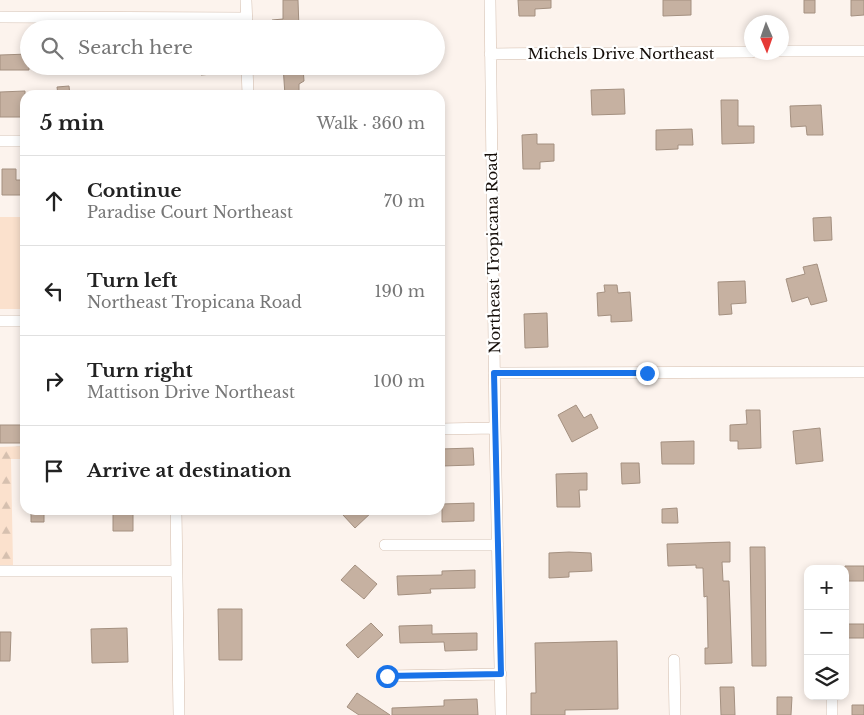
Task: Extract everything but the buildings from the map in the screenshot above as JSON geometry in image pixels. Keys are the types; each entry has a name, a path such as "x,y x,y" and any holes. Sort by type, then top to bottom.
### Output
{"street":[{"path":"246,0 247,20"},
{"name":"Northeast Tropicana Road","path":"490,0 494,373 502,715"},
{"path":"0,17 106,20"},
{"path":"789,51 864,51"},
{"name":"Michels Drive Northeast","path":"490,54 744,52"},
{"path":"247,75 248,90"},
{"path":"0,141 20,141"},
{"path":"0,321 20,321"},
{"path":"494,373 864,372"},
{"path":"445,429 495,428"},
{"path":"176,515 180,715"},
{"path":"385,545 498,545"},
{"path":"0,571 177,570"},
{"path":"674,660 675,715"},
{"path":"387,676 501,674"},
{"path":"832,700 832,715"}],"green space":[{"path":"0,217 20,217 20,309 0,309"},
{"path":"20,446 20,459 11,459 13,565 0,565 0,447"}],"route":[{"path":"387,676 501,674 494,373 647,373"}]}
